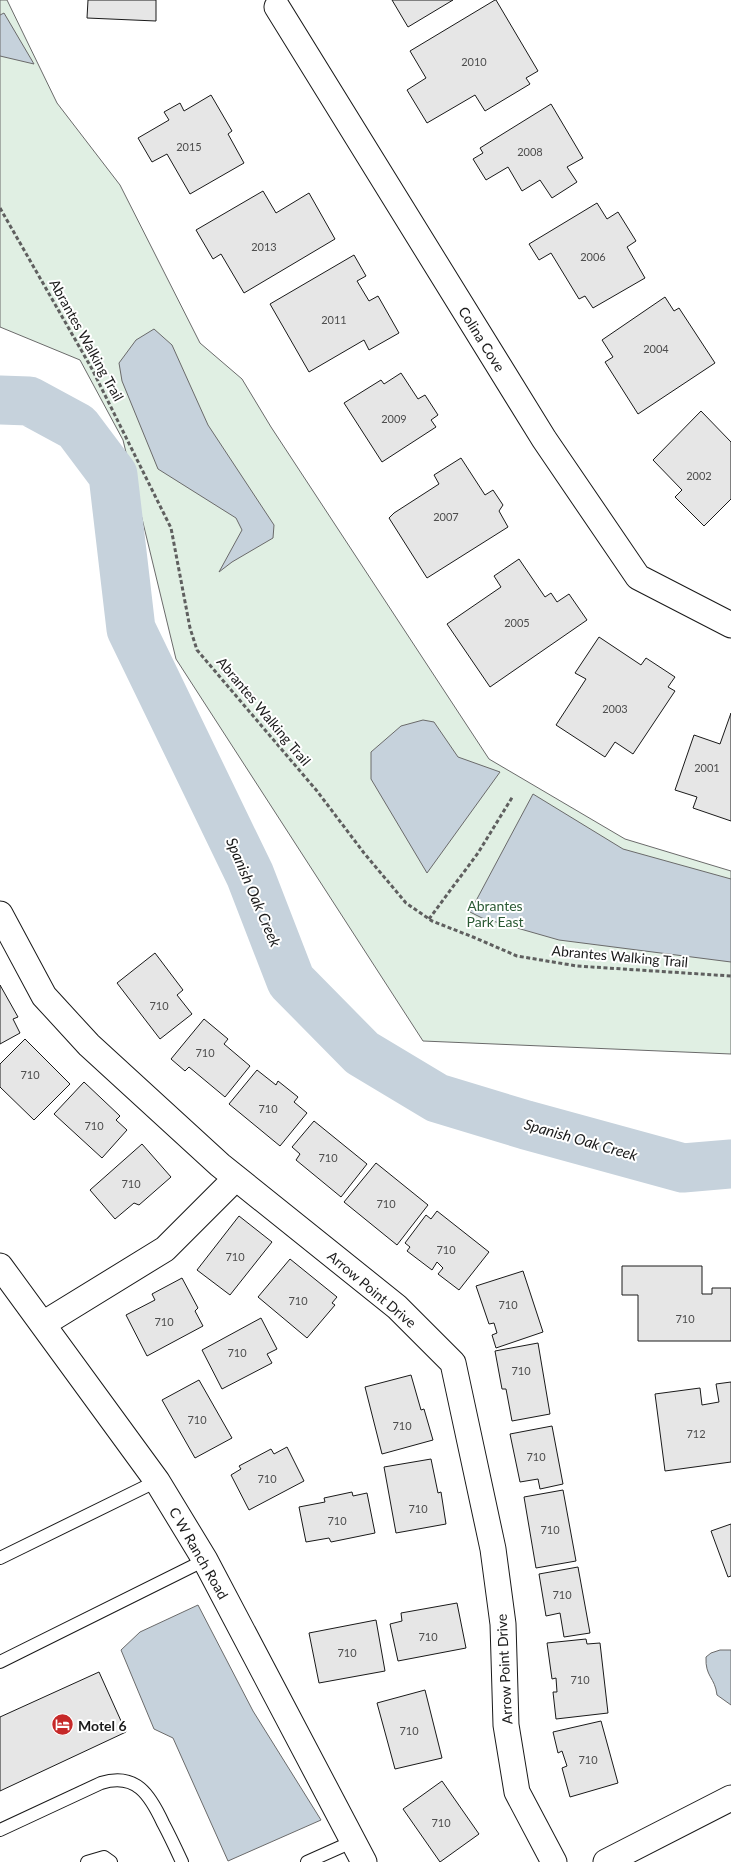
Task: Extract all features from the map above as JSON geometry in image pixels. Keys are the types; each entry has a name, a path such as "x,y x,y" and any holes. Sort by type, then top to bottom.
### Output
{"street":[{"name":"Colina Cove","path":"277,7 544,440 638,577 731,625"},
{"name":"Arrow Point Drive","path":"0,914 44,996 89,1045 236,1178 397,1307 453,1364 493,1549 504,1624 506,1725 517,1792 554,1862"},
{"path":"43,1324 165,1249 236,1178"},
{"name":"C W Ranch Road","path":"0,1266 157,1481 204,1560 359,1851"},
{"path":"606,1862 731,1798"}],"lane":[{"path":"0,1558 157,1481"},
{"path":"0,1662 204,1560"},
{"path":"0,1830 101,1783 124,1781 139,1786 152,1801 182,1862"},
{"path":"307,1862 359,1851"},
{"path":"87,1862 104,1857 111,1862"}],"path":[{"name":"Abrantes Walking Trail","path":"0,208 92,369 171,528 190,628 198,650 317,791 364,853 406,903 429,920 517,956 578,966 731,976"},
{"path":"429,920 478,853 513,796"}],"green space":[{"name":"Abrantes Park East","path":"0,0 7,0 57,103 120,185 200,343 242,379 271,427 489,759 625,839 731,871 731,1054 423,1041 176,659 123,440 80,360 0,327"}],"shaded area":[{"path":"4,13 34,64 0,56 0,15"},
{"path":"154,329 172,345 208,425 274,525 273,538 232,562 219,572 242,530 236,518 158,469 122,381 119,363 136,340"},
{"path":"423,720 434,722 458,757 500,772 427,873 371,779 371,752 401,726"},
{"path":"533,794 623,849 731,879 731,962 559,940 482,918 470,912"},
{"path":"198,1605 253,1711 321,1820 228,1861 173,1738 154,1729 121,1650 140,1632"},
{"path":"720,1650 731,1650 731,1705 717,1695 706,1664 706,1657"}],"building":[{"path":"88,0 156,0 156,21 87,18"},
{"path":"392,0 453,0 408,27"},
{"path":"495,0 538,71 526,78 530,84 485,111 475,95 427,123 407,90 426,78 410,51"},
{"path":"211,95 232,131 228,134 244,163 190,194 167,154 152,162 138,138 169,120 164,112 180,103 184,111"},
{"path":"551,104 583,158 567,167 577,182 552,198 540,180 522,191 508,167 486,180 473,159 483,153 480,148"},
{"path":"263,191 276,213 309,193 335,239 244,293 221,254 213,259 196,230"},
{"path":"597,203 607,219 618,212 636,241 627,247 645,278 593,308 585,296 579,299 551,253 539,260 529,244"},
{"path":"354,255 366,276 357,281 369,301 378,296 399,333 369,350 364,340 309,372 270,304"},
{"path":"665,297 674,311 679,308 715,363 638,414 605,362 613,357 602,340"},
{"path":"401,373 418,399 425,395 438,415 431,420 436,427 382,462 344,403 381,380 384,384"},
{"path":"701,411 731,442 731,499 704,526 675,497 682,490 653,460"},
{"path":"461,458 485,495 493,490 503,505 499,511 508,527 427,578 389,518 439,484 434,475"},
{"path":"519,559 545,597 551,593 557,602 569,594 587,620 490,687 447,624 501,587 494,576"},
{"path":"599,637 641,665 646,658 675,677 668,687 675,691 633,754 615,742 605,757 556,725 586,679 575,673"},
{"path":"731,713 731,821 693,808 697,797 675,790 694,735 720,744"},
{"path":"155,953 183,990 177,995 192,1014 160,1039 117,983"},
{"path":"0,985 18,1017 13,1019 20,1033 0,1044"},
{"path":"204,1019 228,1039 224,1044 250,1066 225,1097 189,1067 185,1071 171,1059"},
{"path":"25,1039 70,1084 34,1120 0,1087 0,1064"},
{"path":"257,1070 276,1085 278,1081 298,1097 294,1102 307,1113 280,1146 229,1104"},
{"path":"84,1082 120,1116 116,1120 127,1130 102,1158 54,1114"},
{"path":"314,1121 367,1164 341,1197 296,1160 300,1154 292,1147"},
{"path":"142,1144 171,1177 139,1205 134,1203 115,1219 90,1190"},
{"path":"376,1163 428,1205 397,1245 344,1202"},
{"path":"437,1211 489,1252 459,1290 438,1274 443,1268 437,1262 432,1270 407,1251 410,1247 405,1243 426,1215 431,1219"},
{"path":"239,1216 272,1242 230,1295 197,1270"},
{"path":"290,1259 337,1297 332,1303 335,1305 307,1338 258,1297"},
{"path":"622,1266 702,1266 702,1294 712,1294 712,1288 731,1288 731,1341 638,1341 638,1295 622,1295"},
{"path":"523,1271 543,1332 496,1348 492,1335 497,1333 494,1323 489,1324 476,1286"},
{"path":"182,1278 198,1308 195,1311 203,1326 147,1356 126,1315 155,1300 152,1294"},
{"path":"261,1318 277,1349 267,1354 272,1363 222,1389 202,1350"},
{"path":"538,1343 550,1414 512,1421 506,1389 502,1389 495,1351"},
{"path":"411,1375 421,1410 424,1409 433,1440 382,1454 365,1387"},
{"path":"199,1380 232,1438 195,1458 162,1400"},
{"path":"731,1382 731,1462 665,1471 655,1394 700,1388 702,1405 719,1402 716,1384"},
{"path":"552,1426 563,1484 540,1489 538,1479 520,1482 510,1434"},
{"path":"287,1447 304,1481 249,1510 231,1475 241,1469 239,1466 271,1449 274,1454"},
{"path":"431,1459 438,1493 441,1492 446,1524 396,1533 384,1467"},
{"path":"563,1490 576,1561 536,1568 524,1497"},
{"path":"352,1492 353,1496 367,1493 375,1533 331,1542 329,1538 306,1542 299,1507 325,1502 324,1498"},
{"path":"731,1524 731,1576 728,1577 711,1531"},
{"path":"578,1567 590,1633 564,1637 560,1613 546,1616 539,1574"},
{"path":"457,1603 466,1648 398,1661 390,1624 402,1621 401,1613"},
{"path":"376,1620 385,1671 319,1683 309,1633"},
{"path":"586,1639 587,1644 600,1643 608,1713 556,1719 553,1692 557,1692 556,1678 552,1679 547,1643"},
{"name":"Motel 6","path":"99,1672 126,1732 0,1791 0,1717"},
{"path":"425,1690 442,1758 395,1769 377,1703"},
{"path":"601,1721 618,1783 570,1797 562,1768 567,1766 562,1751 558,1753 553,1732"},
{"path":"442,1781 479,1834 440,1862 403,1809"}],"waterway":[{"name":"Spanish Oak Creek","path":"0,400 29,401 77,427 113,475 131,629 250,875 291,981 362,1053 437,1098 526,1125 683,1168 731,1164"}],"place":[{"name":"Motel 6","path":"62,1725"}]}
